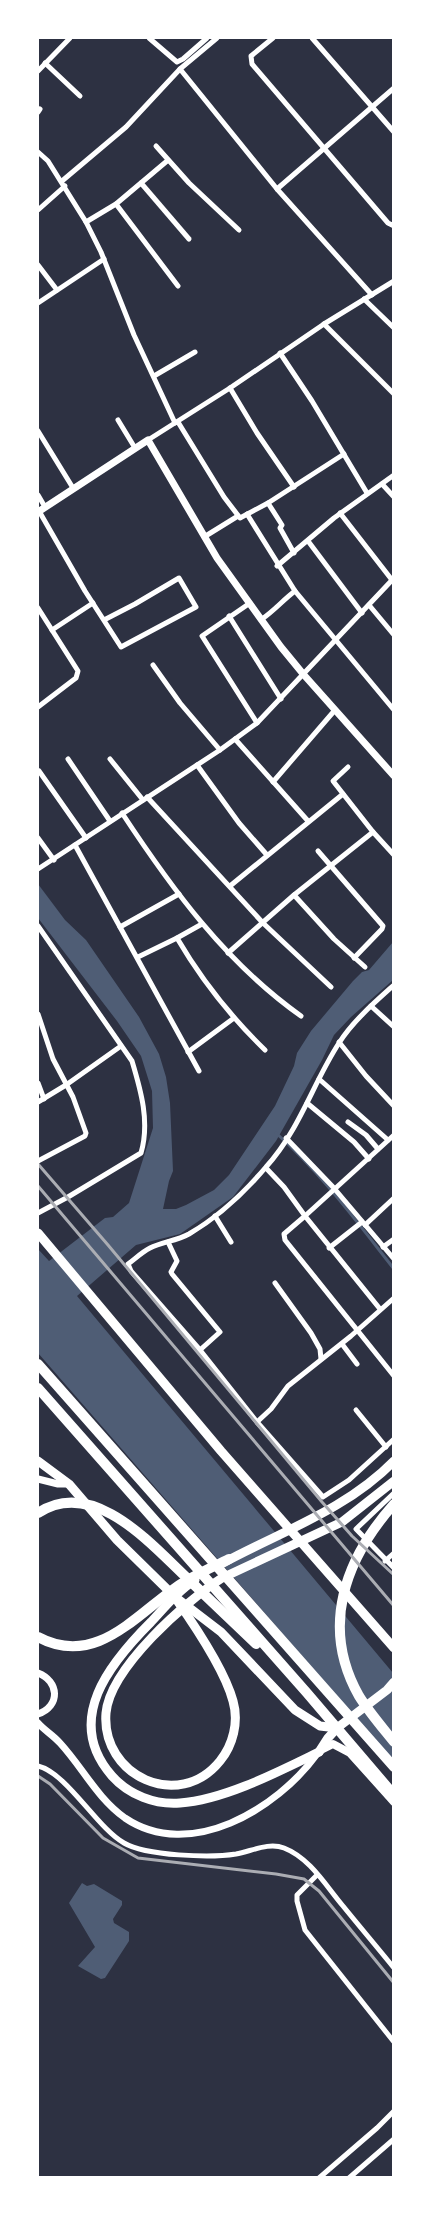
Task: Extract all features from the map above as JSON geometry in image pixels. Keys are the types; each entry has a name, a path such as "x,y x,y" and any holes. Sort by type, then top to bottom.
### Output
{"highway":[{"path":"38,1364 394,1768"},
{"path":"38,1388 307,1693 394,1795"},
{"path":"38,1513 55,1504 84,1504 101,1508 120,1518 149,1542 307,1693"},
{"path":"394,1504 362,1546 351,1568 342,1596 339,1624 341,1645 347,1668 359,1695 394,1742"},
{"path":"38,1637 64,1646 88,1645 100,1641 125,1627 178,1586 229,1559"}],"main road":[{"path":"38,1233 314,1558 394,1648"},
{"path":"38,1461 69,1484 117,1540 174,1596 221,1632 303,1717 320,1726 338,1728"},
{"path":"394,1461 350,1498 296,1528 229,1559 186,1586 128,1644 105,1677 93,1704 91,1717 95,1746 101,1760 118,1782 128,1790 156,1801 180,1803 199,1800 274,1773 333,1744 350,1753 394,1802"},
{"path":"174,1596 214,1659 233,1699 236,1713 234,1736 227,1753 211,1772 201,1779 179,1785 157,1784 145,1780 125,1766 112,1747 106,1725 109,1700 118,1681 137,1654 169,1622 208,1588 222,1578 342,1522 394,1481"},
{"path":"377,1629 394,1654"},
{"path":"319,1752 338,1728 390,1690 394,1682"}],"street":[{"path":"38,71 70,38"},
{"path":"149,38 174,60 179,61 207,38"},
{"path":"38,210 126,127 180,69 217,38"},
{"path":"273,38 251,56 252,64 388,223 394,226"},
{"path":"312,38 394,132"},
{"path":"45,63 80,96"},
{"path":"180,69 394,328"},
{"path":"278,189 394,88"},
{"path":"156,146 167,161 239,230"},
{"path":"38,152 48,161 64,184 86,222 104,259 134,335 177,422 238,516"},
{"path":"86,222 116,204 167,161"},
{"path":"141,183 189,239"},
{"path":"116,204 178,286"},
{"path":"38,303 104,259"},
{"path":"38,265 57,290"},
{"path":"104,620 179,578 196,607 122,647 104,620 93,603 38,512 230,388 324,324 394,281"},
{"path":"324,324 394,394"},
{"path":"154,376 195,352"},
{"path":"280,353 367,493"},
{"path":"230,388 257,433 294,487"},
{"path":"118,420 135,448"},
{"path":"38,431 73,488"},
{"path":"148,440 204,537 250,603 304,675 394,776"},
{"path":"204,537 238,516 240,518 268,504 344,454"},
{"path":"277,566 340,513 394,475"},
{"path":"382,484 394,497"},
{"path":"38,495 46,507"},
{"path":"268,504 282,526 280,528 294,553"},
{"path":"38,869 220,750 257,723 393,579 340,513"},
{"path":"247,514 277,566 295,591 394,710"},
{"path":"308,541 362,613"},
{"path":"262,619 282,605 283,600 295,591"},
{"path":"52,630 93,603"},
{"path":"250,603 202,636 257,723"},
{"path":"369,605 394,635"},
{"path":"38,608 78,671 76,678 38,707"},
{"path":"230,616 281,699"},
{"path":"153,665 180,703 220,750"},
{"path":"273,782 335,710"},
{"path":"235,739 308,821"},
{"path":"68,759 110,821"},
{"path":"110,759 263,923 331,987"},
{"path":"197,765 239,823 267,855"},
{"path":"348,767 333,781 372,832 394,855"},
{"path":"39,771 86,838"},
{"path":"230,886 343,794"},
{"path":"122,813 150,857 202,924 228,953 268,991 301,1016"},
{"path":"228,953 294,895 372,832"},
{"path":"38,838 54,860"},
{"path":"75,845 199,1071"},
{"path":"318,851 383,926 354,958"},
{"path":"120,927 179,894"},
{"path":"294,895 365,968"},
{"path":"138,957 202,924"},
{"path":"38,926 132,1061 146,1126 141,1153 68,1198 38,1213"},
{"path":"177,938 203,978 234,1018 265,1050"},
{"path":"394,985 371,1006 339,1042 307,1103 266,1168 227,1207 215,1216 188,1234 148,1249 128,1264 257,1422 322,1497 349,1480 394,1439"},
{"path":"371,1006 394,1027"},
{"path":"38,1014 54,1059 86,1133 85,1136 38,1161"},
{"path":"188,1052 234,1018"},
{"path":"339,1042 366,1076 394,1106"},
{"path":"38,1102 66,1085 121,1046"},
{"path":"319,1079 388,1140"},
{"path":"38,1083 44,1099"},
{"path":"307,1103 354,1142 369,1159"},
{"path":"348,1122 366,1135 378,1149"},
{"path":"394,1135 327,1198 284,1234 284,1239 394,1376"},
{"path":"285,1140 334,1191 361,1224 394,1259"},
{"path":"266,1168 284,1186 329,1248 380,1309"},
{"path":"329,1248 394,1198"},
{"path":"215,1216 231,1242"},
{"path":"383,1247 394,1239"},
{"path":"168,1242 177,1262 171,1272 172,1274 220,1332 200,1350"},
{"path":"275,1283 312,1333 320,1349 321,1359"},
{"path":"257,1422 271,1409 288,1386 342,1344 394,1298"},
{"path":"342,1344 357,1364"},
{"path":"356,1410 386,1447"},
{"path":"38,1478 58,1484 69,1484"},
{"path":"394,1494 356,1529 385,1561 394,1568"},
{"path":"385,1561 394,1553"},
{"path":"38,1673 48,1678 52,1683 55,1696 54,1702 38,1714"},
{"path":"38,1722 59,1742 98,1794 113,1808 138,1826 165,1834 196,1833 231,1822 281,1791 298,1777 319,1752"},
{"path":"38,1766 50,1771 60,1780 113,1835 124,1844 140,1850 214,1856 236,1854 260,1848 279,1847 303,1859 394,1968"},
{"path":"317,1875 297,1895 305,1930 394,2042"},
{"path":"319,2178 394,2111"},
{"path":"349,2178 394,2140"}],"water":[{"path":"38,884 65,920 86,940 139,1017 159,1054 166,1077 170,1103 173,1171 163,1209 176,1209 186,1205 214,1190 229,1175 275,1106 294,1066 297,1053 311,1031 353,981 362,972 369,970 393,942 393,980 351,1017 334,1035 276,1141 233,1197 180,1234 136,1245 77,1296 393,1673 393,1760 38,1353 38,1249 49,1261 105,1218 113,1217 129,1203 153,1128 152,1091 141,1056 117,1021 38,918"},
{"path":"82,1883 87,1886 94,1884 122,1901 122,1905 113,1919 114,1923 129,1932 129,1941 105,1978 101,1979 78,1966 95,1947 69,1903"}],"waterway":[{"path":"276,1133 323,1181 394,1269"}],"railway":[{"path":"38,1164 322,1502 352,1536 394,1575"},
{"path":"38,1186 394,1606"},
{"path":"38,1776 50,1784 103,1838 138,1858 304,1879 319,1891 394,1983"}]}
